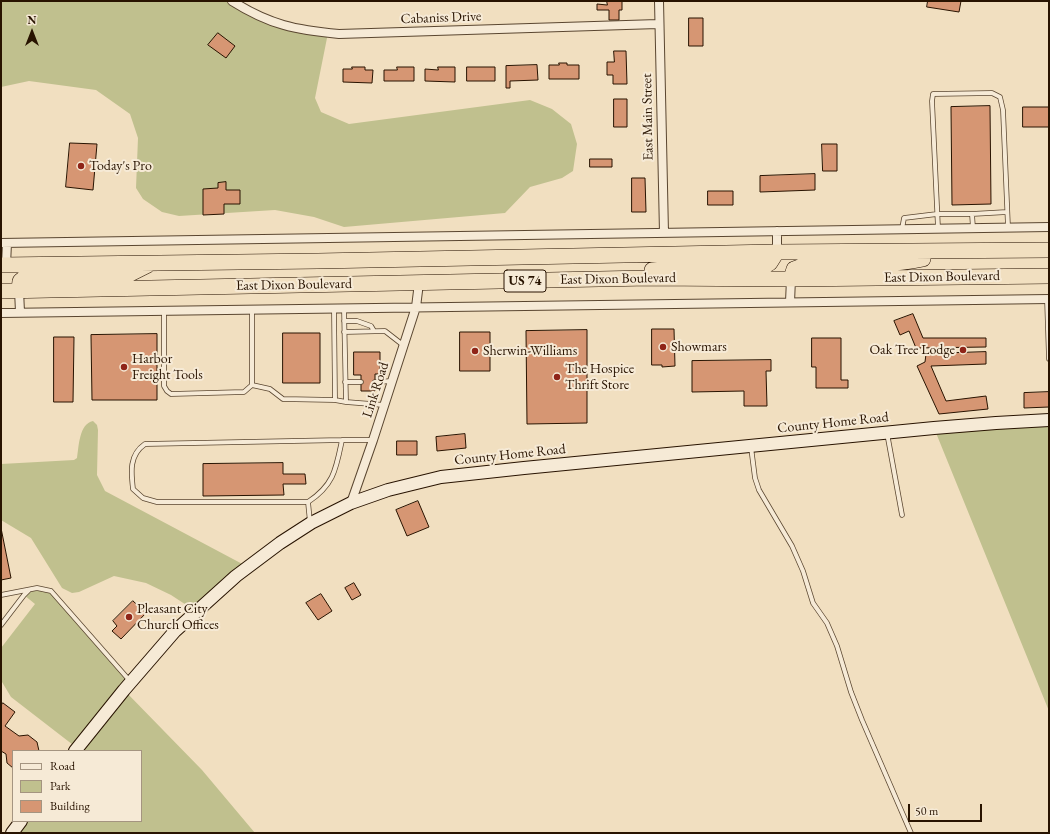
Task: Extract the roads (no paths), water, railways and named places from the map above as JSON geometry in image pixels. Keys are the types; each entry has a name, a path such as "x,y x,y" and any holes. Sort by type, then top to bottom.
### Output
{"highway":[{"name":"East Dixon Boulevard","path":"3,268 154,263 777,252 949,252 1049,250"},
{"path":"626,279 655,270 675,268 765,266 770,263 777,252"},
{"path":"791,279 794,269 802,266 911,262 949,252"},
{"path":"19,290 20,281 25,278 126,276 154,263"},
{"name":"East Dixon Boulevard","path":"1,291 626,279 1049,276"}],"street":[{"name":"Cabaniss Drive","path":"232,1 262,18 283,26 340,34 658,24"},
{"name":"East Main Street","path":"659,1 658,24 664,233"},
{"path":"3,268 4,242 1049,227"},
{"path":"777,231 777,252"},
{"path":"790,302 791,279"},
{"name":"Link Road","path":"351,503 404,346 416,307 419,283"},
{"path":"19,290 20,312"},
{"name":"East Dixon Boulevard","path":"1,313 1048,299"},
{"name":"County Home Road","path":"76,750 130,682 174,632 231,581 280,543 311,523 351,503 388,490 441,477 531,467 751,447 996,422 1049,420"},
{"path":"12,833 20,822"}],"lane":[{"path":"938,229 932,101 933,94 992,93 1000,97 1003,110 1008,228"},
{"path":"902,229 904,218 938,214 1007,212"},
{"path":"972,214 973,228"},
{"path":"1048,299 1049,359"},
{"path":"334,308 335,400"},
{"path":"344,308 346,402"},
{"path":"164,310 164,386 171,394 244,392 252,385 252,309"},
{"path":"344,321 357,321 371,326 374,332"},
{"path":"344,332 385,332 404,346"},
{"path":"375,382 393,381"},
{"path":"345,382 361,382"},
{"path":"252,385 270,389 283,399 335,400 385,405"},
{"path":"887,433 902,515"},
{"path":"342,440 336,469 327,487 318,496 308,502 157,502 143,498 133,489 131,476 133,458 137,449 145,444 342,440 373,440"},
{"path":"751,447 759,490 792,546 803,571 813,603 827,623 837,646 851,692 862,720 911,833"},
{"path":"308,502 311,523"},
{"path":"1,595 44,588 53,592 130,682"},
{"path":"1,626 24,595 31,589"}],"place":[{"name":"Today's Pro","path":"81,166"},
{"name":"Showmars","path":"663,347"},
{"name":"Oak Tree Lodge","path":"963,350"},
{"name":"Sherwin-Williams","path":"475,351"},
{"name":"Harbor Freight Tools","path":"124,367"},
{"name":"The Hospice Thrift Store","path":"557,377"},
{"name":"Pleasant City Church Offices","path":"129,617"}]}
